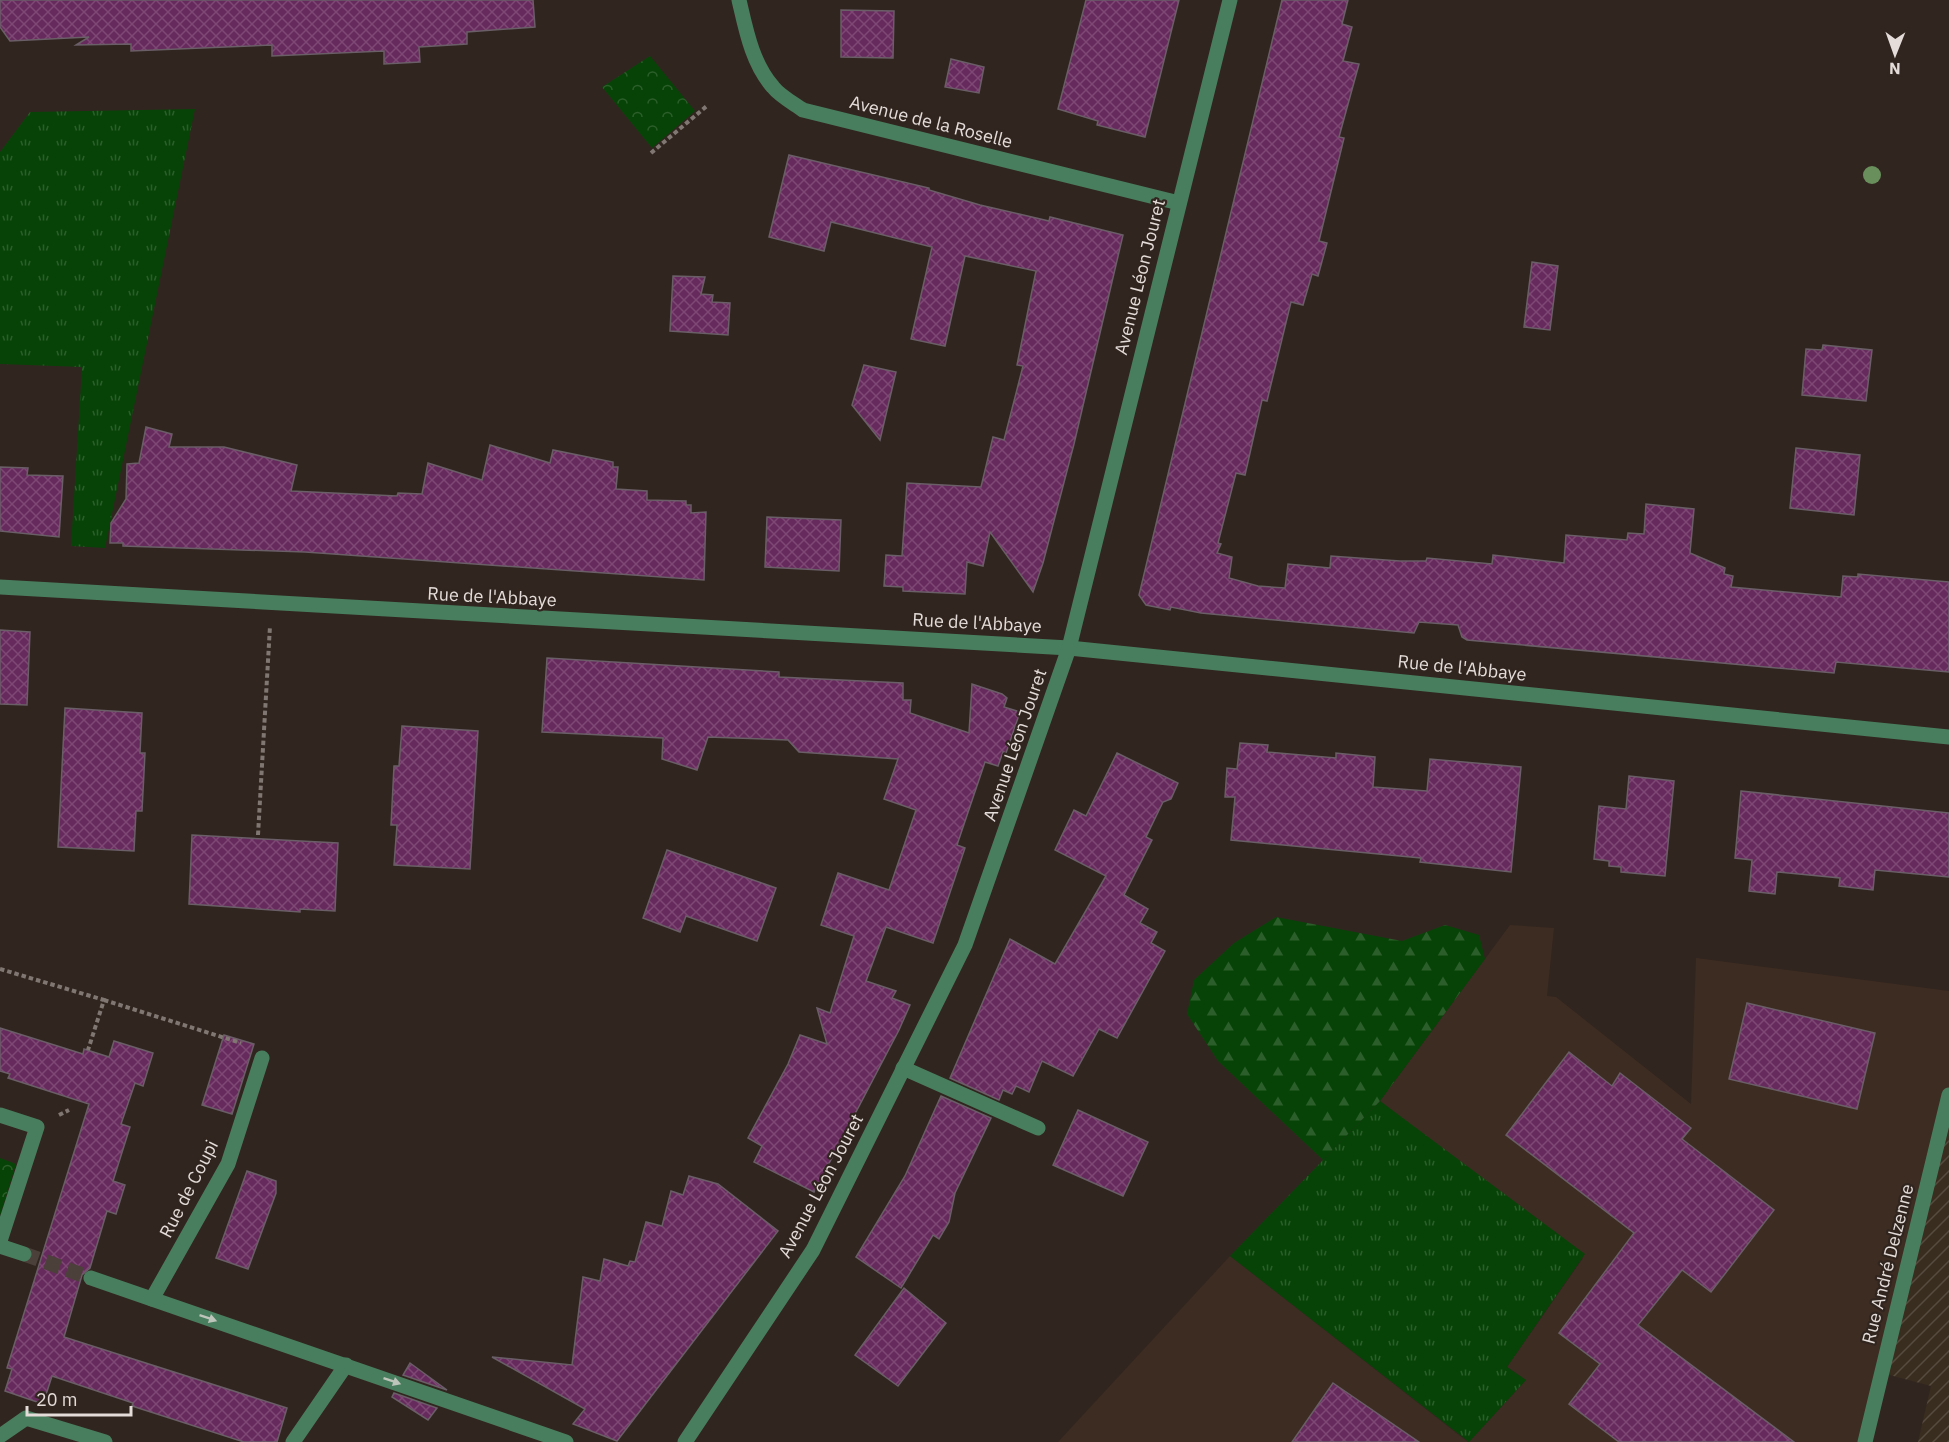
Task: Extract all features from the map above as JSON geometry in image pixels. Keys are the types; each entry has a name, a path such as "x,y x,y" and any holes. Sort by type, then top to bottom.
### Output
{"street":[{"name":"Avenue de la Roselle","path":"739,0 748,41 760,69 774,89 803,110 1179,203"},
{"name":"Avenue Léon Jouret","path":"685,1442 813,1250 965,945 1069,648 1230,0"},
{"name":"Rue de l'Abbaye","path":"0,587 1069,648 1949,737"},
{"name":"Rue de Coupi","path":"152,1299 228,1164 262,1058"},
{"path":"903,1068 1038,1128"},
{"name":"Rue André Delzenne","path":"1865,1442 1949,1095"},
{"path":"0,1115 37,1127 0,1241"},
{"path":"0,1246 24,1254"},
{"path":"91,1278 566,1442"},
{"path":"293,1442 346,1365"},
{"path":"0,1436 26,1418 105,1442"}],"path":[{"path":"651,153 708,105"},
{"path":"258,835 271,604"},
{"path":"0,969 259,1049 262,1058"},
{"path":"88,1050 104,1000"}],"shaded area":[{"path":"1510,925 1554,928 1547,996 1556,997 1691,1104 1696,958 1949,991 1949,1095 1865,1442 1469,1442 1526,1380 1507,1367 1583,1258 1380,1101"},
{"path":"1949,1095 1949,1442 1918,1442 1931,1386 1882,1373"},
{"path":"1230,1256 1468,1442 1058,1442"}],"green space":[{"path":"650,56 695,111 652,148 602,87"},
{"path":"195,109 105,548 71,546 82,367 0,364 0,152 30,112"},
{"path":"1276,917 1402,941 1445,925 1479,935 1485,959 1380,1101 1323,1160 1218,1061 1187,1014 1194,980 1234,943"},
{"path":"1380,1101 1585,1254 1507,1367 1526,1380 1469,1442 1230,1256"},
{"path":"0,1158 16,1164 0,1216"}],"building":[{"path":"0,0 533,0 535,27 467,32 467,44 419,47 420,62 384,64 384,51 272,56 272,45 131,51 131,44 76,45 89,37 10,41 0,27"},
{"path":"1086,0 1179,0 1145,137 1097,125 1098,121 1058,109"},
{"path":"1282,0 1348,0 1342,24 1352,27 1343,61 1359,64 1339,137 1344,138 1319,241 1327,243 1318,276 1312,274 1303,305 1291,302 1267,401 1262,400 1245,475 1236,473 1218,543 1221,544 1217,553 1232,557 1229,578 1258,586 1285,588 1288,564 1330,568 1331,556 1400,561 1426,561 1427,558 1492,564 1493,555 1564,563 1566,535 1627,540 1628,533 1644,534 1646,504 1694,509 1690,553 1725,568 1724,574 1733,576 1731,587 1841,597 1843,576 1858,577 1858,574 1949,582 1949,672 1836,662 1834,673 1467,640 1462,637 1458,625 1419,622 1414,633 1201,613 1171,607 1170,610 1146,605 1139,595"},
{"path":"841,10 894,11 893,58 841,57"},
{"path":"951,59 984,67 979,93 945,87"},
{"path":"789,155 929,188 929,190 980,205 1049,221 1050,217 1123,235 1074,444 1043,563 1033,592 990,532 983,566 967,562 965,594 903,591 903,587 884,586 886,555 902,556 907,483 981,487 993,437 1004,440 1023,366 1017,365 1036,271 965,256 945,346 911,339 932,247 831,222 824,251 769,237"},
{"path":"1532,262 1558,266 1550,330 1524,327"},
{"path":"673,276 705,277 701,294 713,295 712,302 730,303 728,335 670,331"},
{"path":"1823,345 1872,350 1866,401 1802,395 1806,349 1822,350"},
{"path":"864,365 896,372 880,440 852,405"},
{"path":"146,427 172,434 169,447 224,447 297,465 291,491 397,496 398,493 422,494 428,463 482,480 490,445 550,463 553,450 613,462 613,467 618,467 616,489 647,491 647,500 686,501 686,505 691,505 691,513 706,512 704,580 305,552 123,546 123,543 110,543 111,523 126,499 127,464 139,463"},
{"path":"1796,448 1860,455 1854,515 1790,508"},
{"path":"0,467 28,468 27,475 63,476 59,537 0,531"},
{"path":"767,517 841,520 839,571 765,567"},
{"path":"0,630 30,632 27,705 0,704"},
{"path":"547,658 779,672 779,677 903,683 903,700 911,700 910,713 969,733 972,684 1002,694 1007,698 1004,707 1020,712 1006,753 1003,752 998,766 985,762 957,845 965,848 933,943 886,927 866,981 896,991 892,998 910,1005 814,1192 754,1162 762,1146 748,1138 788,1064 800,1035 827,1044 817,1008 830,1013 854,936 821,925 838,873 889,890 916,810 884,799 898,759 799,752 788,740 708,737 697,770 662,759 663,738 542,732"},
{"path":"65,708 142,713 140,753 145,753 142,811 136,811 134,851 58,847"},
{"path":"402,726 478,731 470,869 394,865 397,825 391,825 394,766 399,766"},
{"path":"1240,743 1268,745 1267,752 1336,758 1336,753 1375,757 1373,787 1427,791 1430,759 1521,767 1511,872 1420,862 1421,858 1231,840 1235,797 1225,797 1227,768 1237,769"},
{"path":"1117,753 1178,783 1171,799 1163,802 1146,837 1152,840 1124,895 1148,909 1140,923 1157,932 1151,943 1165,951 1117,1038 1099,1029 1073,1076 1042,1061 1029,1092 1016,1086 1012,1094 1003,1090 999,1100 950,1078 1010,939 1055,964 1106,876 1055,850 1074,810 1086,816"},
{"path":"1629,776 1674,781 1665,876 1621,872 1621,867 1609,866 1609,861 1594,859 1599,806 1626,809"},
{"path":"1741,791 1949,813 1949,877 1875,870 1873,890 1839,886 1840,878 1777,872 1775,894 1749,891 1752,860 1735,858"},
{"path":"192,835 338,843 335,911 300,909 300,912 189,904"},
{"path":"667,850 776,888 757,941 686,916 680,932 643,918"},
{"path":"1747,1003 1875,1033 1857,1109 1729,1079"},
{"path":"0,1028 83,1054 84,1049 109,1057 114,1041 153,1053 143,1086 135,1083 121,1124 130,1127 113,1181 125,1185 116,1214 107,1211 90,1268 82,1275 64,1337 287,1408 277,1442 244,1442 132,1406 133,1403 52,1376 43,1404 5,1391 12,1369 7,1368 89,1104 8,1078 10,1074 0,1071"},
{"path":"224,1035 254,1044 232,1114 202,1105"},
{"path":"1569,1052 1612,1086 1620,1073 1691,1128 1682,1139 1774,1210 1711,1292 1682,1270 1638,1325 1794,1442 1619,1442 1569,1404 1600,1364 1559,1333 1634,1233 1506,1135"},
{"path":"941,1096 991,1118 955,1193 949,1222 939,1239 933,1235 901,1288 856,1257 905,1176"},
{"path":"1078,1110 1148,1142 1123,1196 1053,1165"},
{"path":"247,1171 276,1181 276,1193 248,1269 216,1258"},
{"path":"689,1176 718,1184 778,1231 617,1441 573,1424 585,1409 492,1357 572,1365 583,1277 600,1281 604,1259 628,1266 630,1261 635,1262 646,1222 662,1226 671,1191 683,1195"},
{"path":"904,1288 946,1323 898,1386 855,1355"},
{"path":"410,1363 447,1390 403,1375"},
{"path":"1333,1383 1419,1442 1292,1442"},
{"path":"394,1393 437,1408 428,1420 392,1397"}],"tunnel":[{"path":"24,1254 91,1278"}]}
